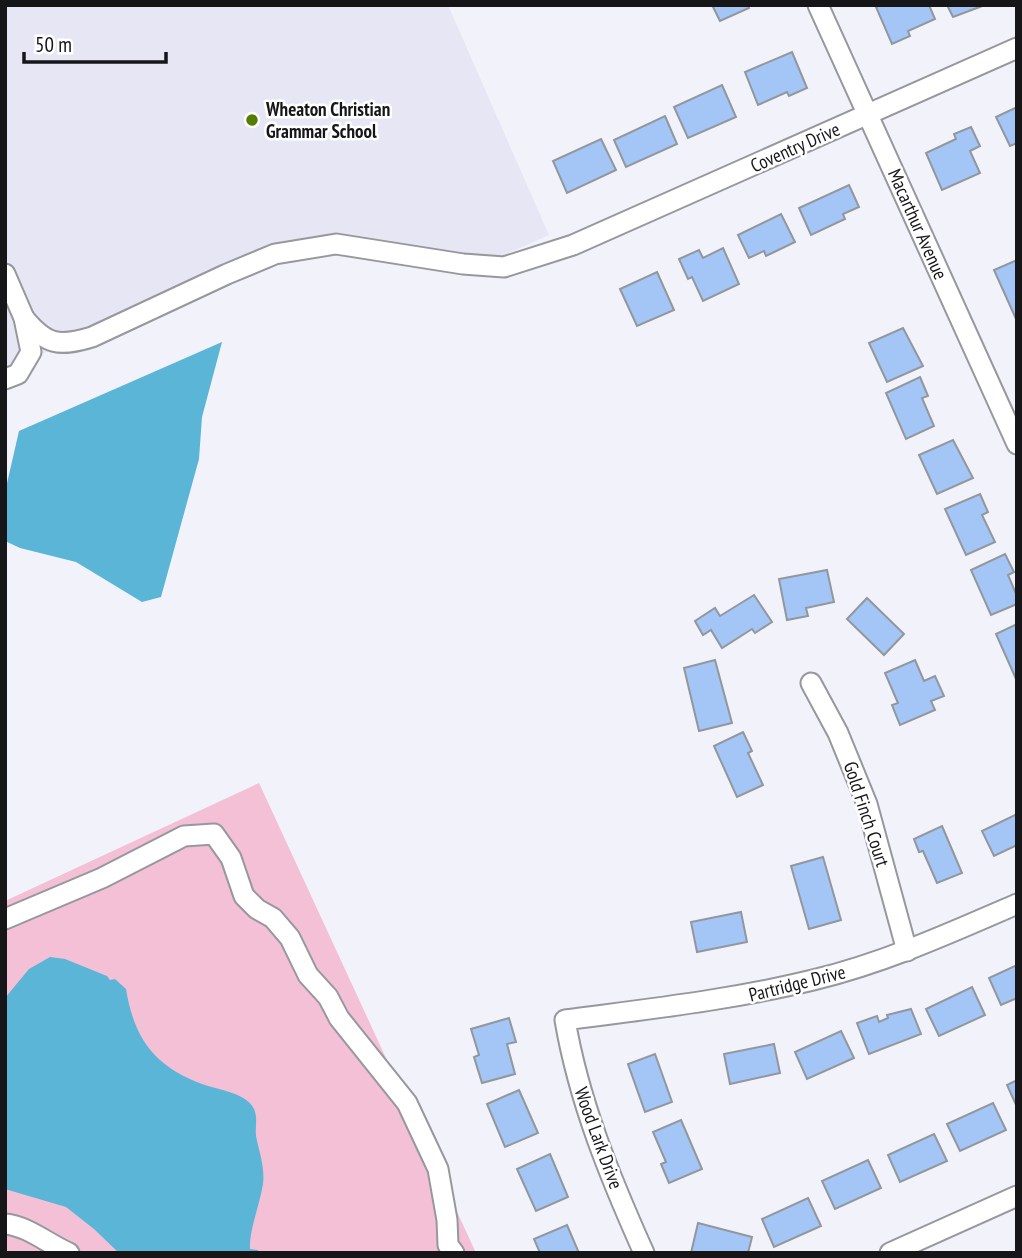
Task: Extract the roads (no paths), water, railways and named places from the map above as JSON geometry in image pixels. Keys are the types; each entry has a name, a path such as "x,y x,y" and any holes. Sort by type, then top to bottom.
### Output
{"street":[{"name":"Macarthur Avenue","path":"818,5 1017,444"},
{"name":"Coventry Drive","path":"24,318 38,335 55,343 73,343 92,337 275,254 336,244 463,264 504,267 573,245 1017,48"},
{"path":"5,274 24,318 32,352 18,374 5,379"},
{"name":"Gold Finch Court","path":"811,683 838,733 867,804 907,951"},
{"path":"5,919 102,878 184,836 214,834 231,859 244,896 257,909 273,918 290,937 308,975 328,997 339,1018 407,1103 438,1169 447,1220 448,1245 454,1253"},
{"name":"Partridge Drive","path":"565,1020 746,995 814,980 907,951 1017,904"},
{"name":"Wood Lark Drive","path":"565,1020 572,1062 592,1126 644,1253"},
{"path":"890,1253 1017,1196"},
{"path":"5,1224 19,1225 50,1245 69,1253"}],"water":[{"path":"222,342 202,417 199,459 161,597 142,602 76,562 20,548 5,541 5,492 19,431"},
{"path":"50,957 65,959 107,976 110,980 115,979 126,989 134,1022 149,1048 159,1059 185,1077 238,1095 250,1103 256,1116 256,1136 263,1171 263,1184 250,1242 250,1249 258,1250 258,1253 119,1253 66,1207 5,1189 5,998 29,969"}],"place":[{"name":"Wheaton Christian Grammar School","path":"252,120"}]}
